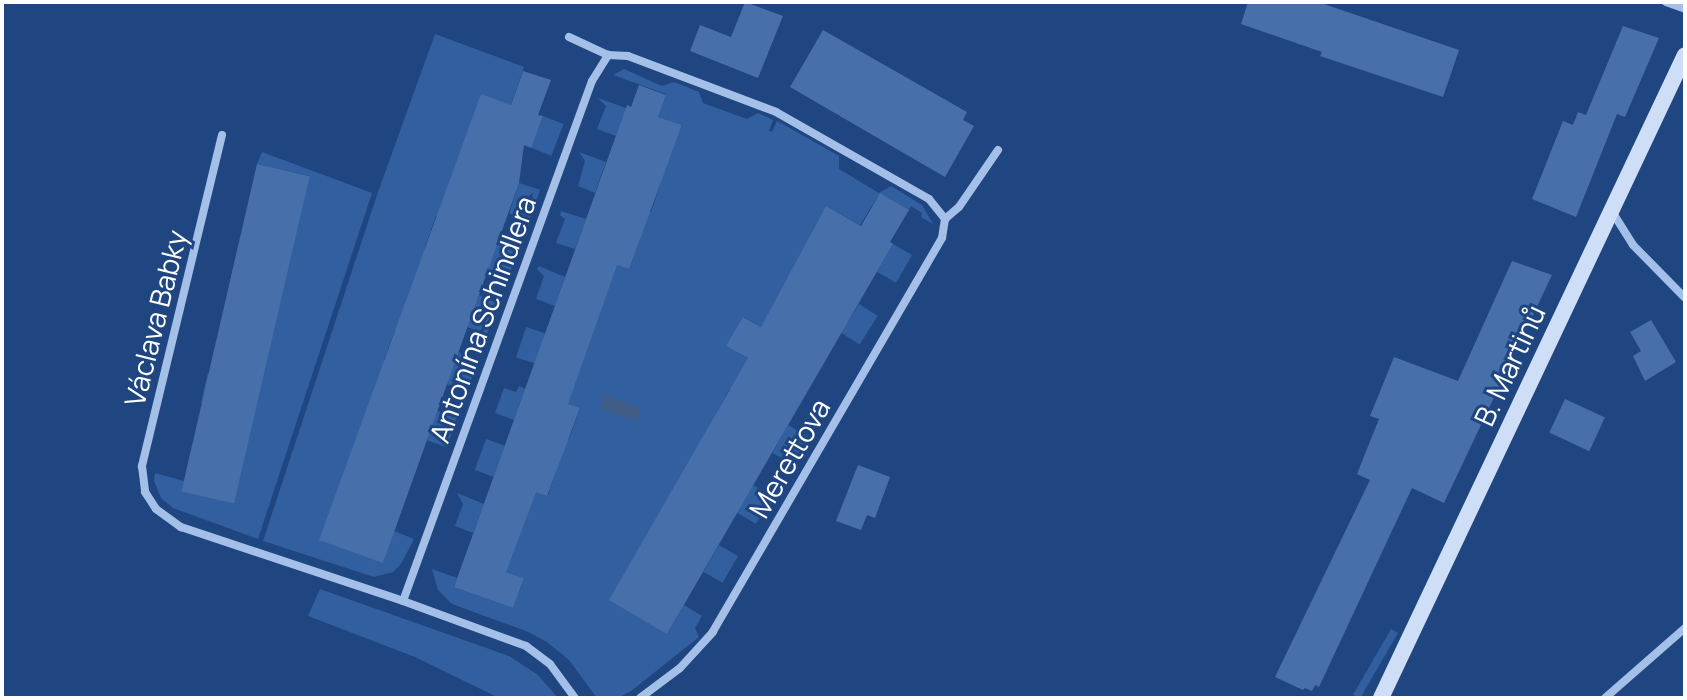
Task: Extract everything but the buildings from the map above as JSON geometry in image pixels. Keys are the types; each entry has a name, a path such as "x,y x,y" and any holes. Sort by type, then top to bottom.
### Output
{"street":[{"path":"1666,2 1685,9"},
{"path":"569,37 608,55 628,56 776,112 929,199 945,219"},
{"name":"Antonína Schindlera","path":"403,601 595,70 608,55"},
{"name":"B. Martinů","path":"1381,698 1685,55"},
{"name":"Václava Babky","path":"222,135 141,471 145,492 156,509 181,527 403,601"},
{"name":"Merettova","path":"640,698 680,668 713,632 942,238 945,219 959,207 998,150"},
{"path":"1611,210 1633,245 1685,298"},
{"path":"403,601 538,653 575,698"},
{"path":"1605,698 1685,628"}],"shaded area":[{"path":"435,34 524,67 468,227 436,216 425,247 449,285 416,273 405,304 428,342 395,330 384,360 383,563 394,531 414,539 401,564 393,572 374,577 263,541 378,192"},
{"path":"624,69 662,86 674,82 699,92 703,103 747,119 758,113 773,120 769,131 772,132 777,121 839,156 839,169 879,193 891,186 922,205 933,224 911,206 909,210 880,193 860,225 826,206 811,234 847,255 779,337 744,317 727,346 778,376 729,390 714,418 667,634 684,605 702,616 695,628 699,637 631,691 618,698 597,698 569,660 547,642 526,631 452,604 438,590 432,569 457,578 454,587 513,608 524,578 503,571 525,519 523,487 548,495 558,466 545,431 569,439 580,409 557,400 606,261 629,269 640,238 634,207 651,212 661,182 647,147 671,155 682,125 658,117 666,94 613,75"},
{"path":"598,98 626,108 616,136 597,129 606,106"},
{"path":"543,116 564,124 551,156 531,148"},
{"path":"262,152 372,193 258,539 173,508 161,498 154,481 155,473 184,481 182,491 234,502 254,415 201,403 206,381 208,373 261,385 229,286 233,268 309,176 257,164"},
{"path":"579,152 606,162 595,193 578,186 585,161"},
{"path":"519,183 540,190 530,220 509,213"},
{"path":"561,211 586,219 575,249 556,243 565,219 560,215"},
{"path":"499,239 520,248 507,278 486,269"},
{"path":"893,244 912,255 896,283 877,272"},
{"path":"539,266 565,277 555,306 536,299 544,276 537,269"},
{"path":"479,295 499,303 487,335 466,327"},
{"path":"859,304 878,316 860,344 841,333"},
{"path":"526,327 545,333 535,364 516,357"},
{"path":"458,352 479,360 466,392 446,384"},
{"path":"519,386 525,389 514,420 495,413 504,388 516,392"},
{"path":"604,395 641,408 636,421 599,408"},
{"path":"437,411 457,418 447,447 427,440"},
{"path":"788,425 808,436 793,464 772,453"},
{"path":"486,439 505,446 494,477 475,470"},
{"path":"753,485 772,496 756,524 737,513"},
{"path":"457,493 484,504 473,533 455,526 463,504"},
{"path":"719,545 738,556 723,583 704,572"},
{"path":"320,589 509,656 538,675 558,698 499,698 415,657 308,616"},
{"path":"1391,629 1398,633 1360,698 1353,695"}]}
